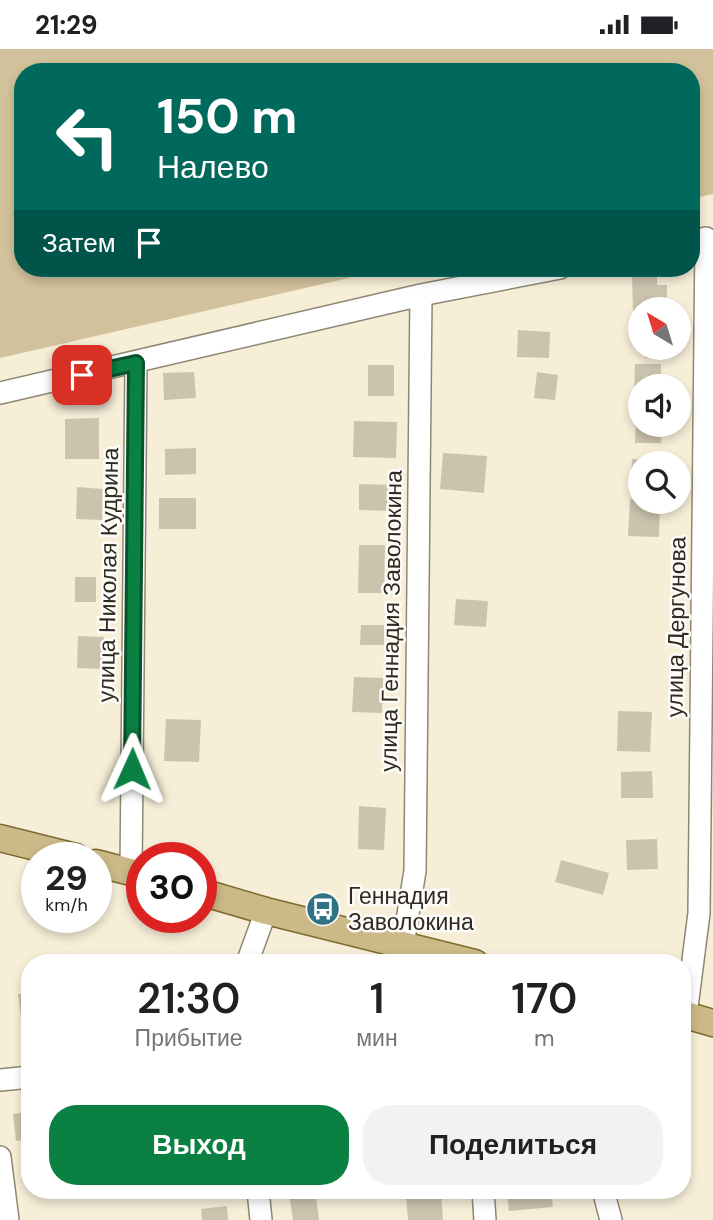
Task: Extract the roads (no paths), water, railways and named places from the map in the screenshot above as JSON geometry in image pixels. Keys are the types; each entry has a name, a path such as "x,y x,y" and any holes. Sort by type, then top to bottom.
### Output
{"main road":[{"path":"0,838 21,843"},
{"path":"217,897 439,954"},
{"path":"691,1017 713,1023"}],"street":[{"path":"0,393 421,296 515,277"},
{"name":"улица Дергунова","path":"691,967 699,913 699,277"},
{"name":"улица Геннадия Заволокина","path":"403,945 415,871 421,296"},
{"name":"улица Николая Кудрина","path":"136,363 137,842"},
{"path":"250,954 266,911"},
{"path":"0,1080 21,1078"},
{"path":"0,1157 8,1220"},
{"path":"259,1199 261,1220"},
{"path":"484,1199 485,1220"},
{"path":"605,1199 611,1220"}],"place":[{"name":"Геннадия Заволокина","path":"323,909"}]}
